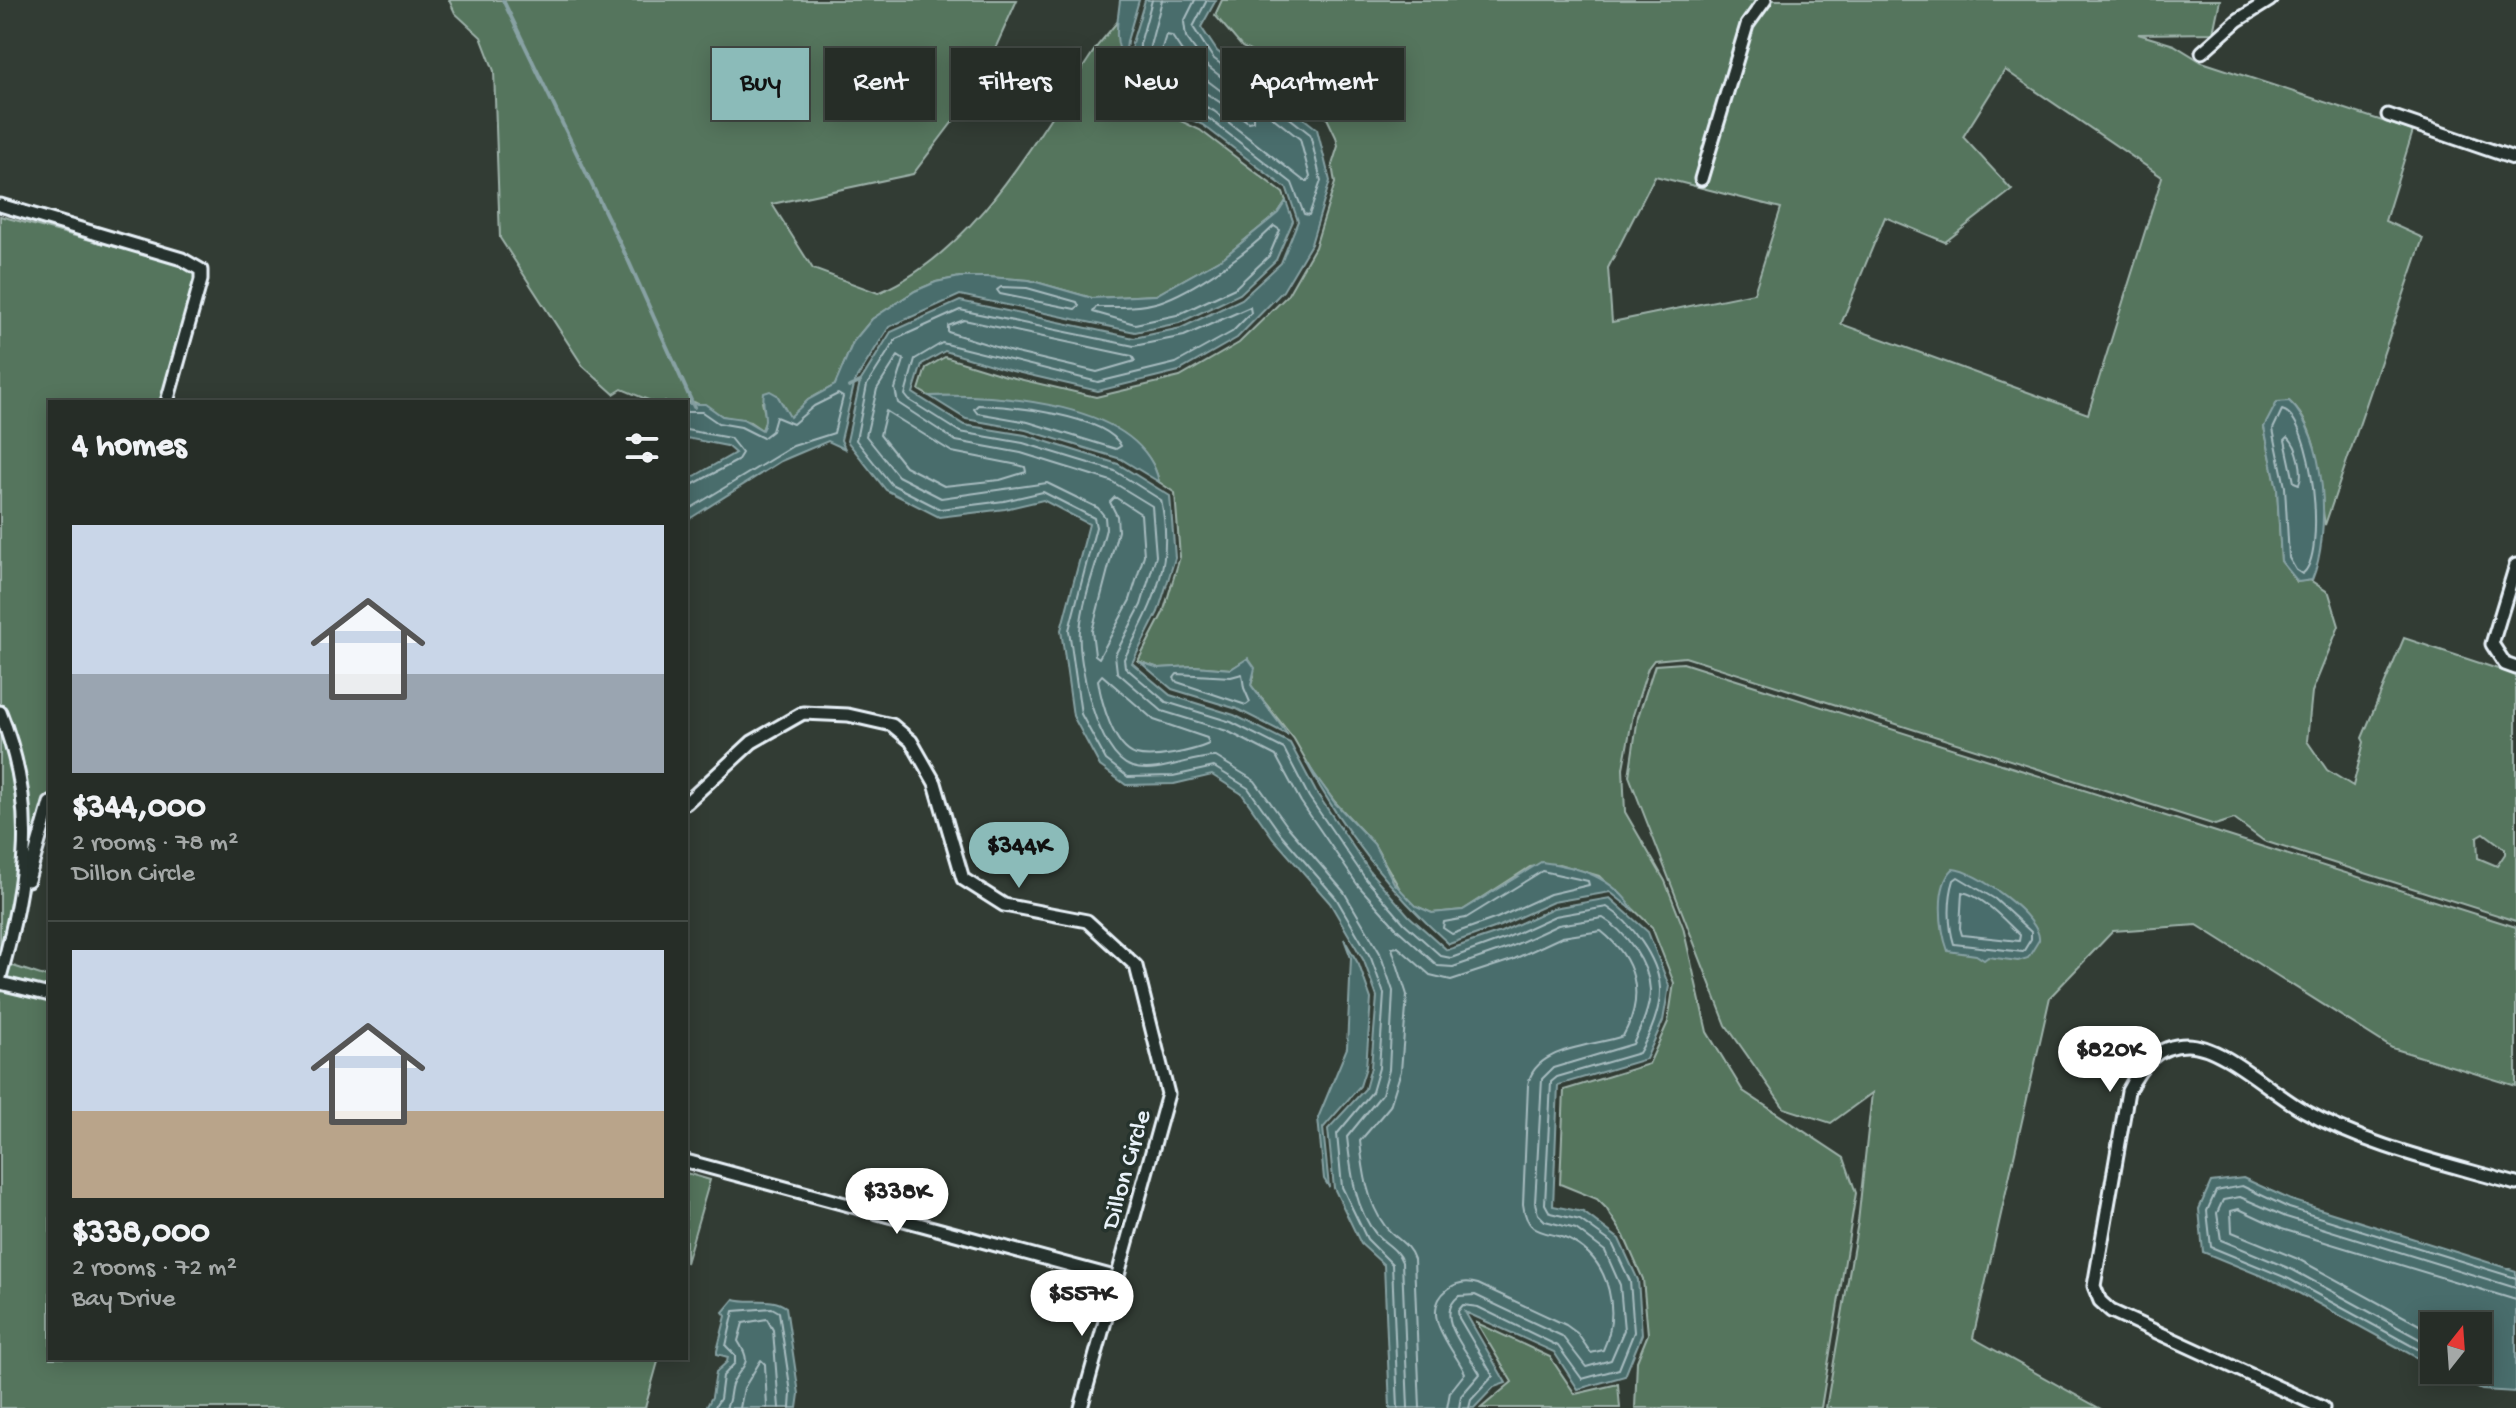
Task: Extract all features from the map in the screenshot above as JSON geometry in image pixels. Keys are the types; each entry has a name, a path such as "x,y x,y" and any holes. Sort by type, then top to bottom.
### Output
{"street":[{"path":"1701,179 1747,25 1765,0"},
{"path":"2202,52 2238,20 2270,0"},
{"path":"2388,115 2516,159"},
{"path":"0,205 182,259 201,270 201,280 168,400"},
{"path":"2516,565 2492,644 2505,664 2516,668"},
{"path":"0,712 16,751 25,817 24,869 17,916"},
{"name":"Dillon Circle","path":"688,801 752,742 803,713 848,715 892,725 911,741 935,783 963,879 1004,905 1087,921 1136,966 1168,1094 1081,1408"},
{"path":"48,810 0,980 48,994"},
{"path":"2323,1408 2111,1311 2100,1301 2094,1286 2128,1091 2139,1068 2152,1056 2172,1047 2189,1045 2216,1051 2276,1095 2313,1116 2375,1142 2516,1184"},
{"path":"688,1162 1118,1278"}],"green space":[{"path":"449,0 1017,0 995,48 951,48 951,120 954,120 913,174 772,204 813,269 878,293 914,274 947,248 976,219 1049,120 1080,120 1080,73 1096,48 1096,120 1178,120 1200,130 1283,193 1286,201 1278,213 1224,257 1156,295 1092,298 1029,280 987,277 960,277 915,291 872,319 853,342 835,385 808,400 790,418 777,395 762,402 766,419 762,430 750,422 722,416 688,400 648,400 622,389 614,394 583,366 500,238 494,71 481,37 455,13"},
{"path":"1222,0 2220,0 2213,33 2138,34 2174,45 2202,62 2413,131 2385,221 2423,238 2325,525 2317,459 2308,427 2300,413 2289,401 2264,427 2277,488 2281,561 2297,582 2310,580 2329,593 2339,626 2312,692 2307,741 2327,770 2353,786 2364,742 2362,738 2404,638 2516,675 2516,921 2264,841 2234,819 2215,825 1685,657 1654,660 1648,668 1633,715 1623,768 1625,812 1665,881 1683,927 1707,1032 1743,1091 1844,1158 1856,1193 1821,1408 1635,1408 1637,1361 1648,1334 1643,1279 1624,1236 1606,1208 1597,1199 1560,1184 1564,1090 1649,1064 1668,1022 1674,983 1652,927 1599,876 1559,864 1530,867 1463,910 1432,913 1416,906 1404,896 1374,844 1335,802 1294,739 1251,685 1254,676 1248,659 1231,669 1194,666 1159,668 1138,661 1163,613 1180,557 1175,493 1159,482 1147,456 1125,435 1096,420 1062,409 990,398 929,396 919,390 926,368 945,357 1006,376 1096,397 1180,377 1239,343 1287,296 1315,247 1335,183 1332,165 1338,146 1328,120 1404,120 1404,48 1242,47 1215,15","holes":["2005,70 2162,177 2088,414 1841,324 1885,217 1945,242 2012,190 1963,137","1655,176 1781,208 1754,293 1612,322 1608,268","2484,833 2505,849 2497,866 2478,858 2477,837"]},
{"path":"1118,21 1122,48 1096,48"},
{"path":"0,216 199,269 163,400 48,400 48,816 7,964 48,977 48,1360 658,1360 645,1408 0,1408"},
{"path":"1683,663 2516,927 2516,1086 2392,1048 2197,925 2113,931 2050,997 1973,1338 2099,1408 1826,1408 1858,1222 1872,1093 1831,1123 1784,1108 1726,1025 1629,776 1638,717 1655,665"},
{"path":"688,1174 710,1180 688,1256"},
{"path":"1477,1323 1550,1357 1575,1394 1618,1384 1620,1408 1481,1408 1512,1382"}],"water":[{"path":"1120,0 1139,0 1126,48 1118,46"},
{"path":"1145,0 1216,0 1201,27 1222,55 1222,120 1305,120 1317,129 1330,181 1311,244 1283,291 1237,338 1179,371 1098,391 1008,370 945,351 922,364 913,393 964,425 1025,435 1118,464 1170,496 1175,558 1158,612 1132,663 1170,695 1234,715 1290,743 1316,792 1371,873 1409,916 1447,950 1501,932 1553,908 1610,898 1648,932 1669,986 1663,1021 1646,1059 1558,1085 1553,1206 1583,1212 1619,1239 1638,1280 1642,1334 1625,1376 1578,1389 1554,1352 1465,1312 1506,1383 1494,1387 1474,1408 1390,1408 1384,1265 1361,1244 1334,1188 1328,1129 1365,1089 1371,1067 1377,997 1364,961 1330,903 1273,838 1242,794 1212,775 1174,784 1126,785 1100,766 1073,716 1061,630 1089,524 1043,500 1005,509 939,517 886,490 847,441 860,382 891,332 960,301 1134,338 1181,328 1242,299 1281,263 1298,221 1287,189 1192,120 1206,120 1206,48 1132,48"},
{"path":"1286,201 1293,221 1276,260 1240,294 1179,323 1135,332 960,295 889,327 855,381 841,440 845,449 828,441 781,461 688,520 688,480 735,453 727,446 688,438 688,404 705,404 722,416 743,419 762,430 765,421 764,393 770,391 777,395 790,417 808,400 835,385 853,342 872,319 915,291 936,282 960,277 987,277 1029,280 1092,298 1156,295 1224,257 1278,213"},
{"path":"929,396 1026,401 1096,419 1125,434 1147,455 1159,482 1121,459 1026,430 966,419"},
{"path":"2289,401 2302,417 2311,437 2322,486 2322,538 2318,561 2312,580 2298,582 2281,561 2277,488 2264,427 2277,402"},
{"path":"1248,658 1255,668 1251,685 1288,735 1237,709 1172,689 1140,662 1159,668 1194,666 1231,669"},
{"path":"1306,762 1335,803 1374,844 1394,883 1416,906 1432,913 1463,910 1541,862 1594,875 1626,899 1634,911 1610,892 1553,902 1500,926 1449,944 1388,882 1352,836"},
{"path":"1953,869 1991,886 2030,920 2039,940 2028,958 2018,961 1988,957 1984,960 1976,955 1948,951 1941,920 1941,897"},
{"path":"1344,939 1359,965 1371,999 1366,1067 1360,1086 1323,1128 1329,1187 1324,1179 1318,1118 1347,1048 1351,958"},
{"path":"2243,1178 2291,1200 2516,1271 2516,1392 2482,1390 2469,1384 2492,1384 2492,1312 2420,1312 2420,1359 2286,1286 2203,1252 2199,1209 2211,1182"},
{"path":"734,1299 768,1301 786,1307 799,1394 797,1408 706,1408 712,1397 716,1372 727,1362 728,1357 717,1354 717,1351 726,1316 723,1312"}],"waterway":[{"path":"503,0 629,262 694,407"},
{"path":"849,387 860,382"}]}
